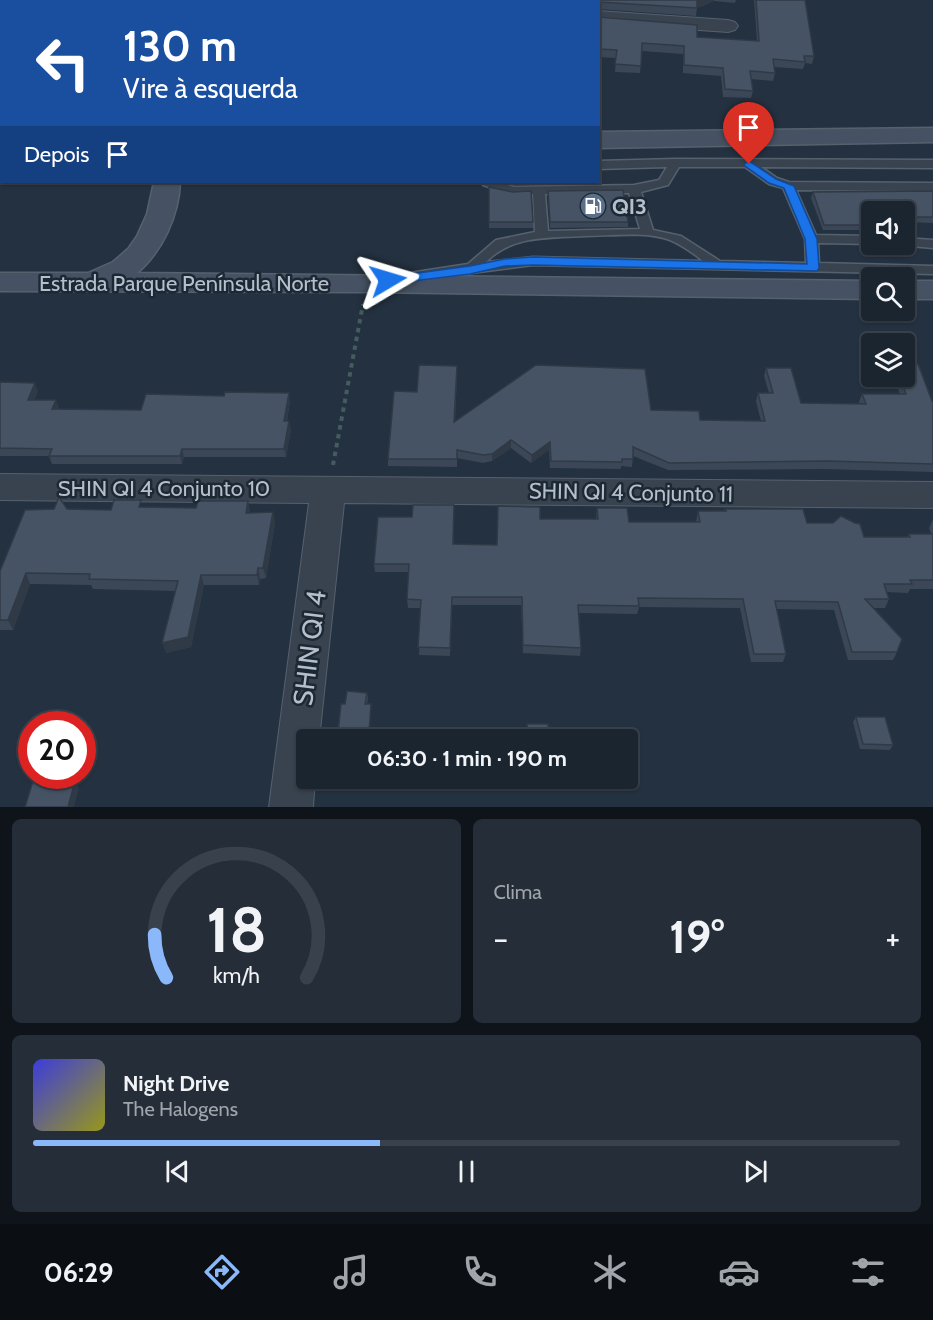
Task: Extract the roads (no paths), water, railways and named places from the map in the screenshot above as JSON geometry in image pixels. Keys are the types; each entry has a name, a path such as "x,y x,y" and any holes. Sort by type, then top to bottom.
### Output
{"main road":[{"path":"600,140 933,135"},
{"path":"93,282 120,271 138,257 152,234 162,207 167,183"},
{"name":"Estrada Parque Península Norte","path":"0,282 367,283 861,290"},
{"path":"915,290 933,290"}],"street":[{"path":"600,17 728,26"},
{"name":"SHIN QI 4 Conjunto 10","path":"0,487 328,489"},
{"name":"SHIN QI 4 Conjunto 11","path":"328,489 933,495"},
{"name":"SHIN QI 4","path":"291,807 328,489"}],"lane":[{"path":"490,183 513,191 634,189 655,186 663,182 675,163"},
{"path":"749,164 773,181 788,186 815,188 933,187"},
{"path":"600,165 933,164"},
{"path":"788,186 811,239 813,268"},
{"path":"634,189 647,232"},
{"path":"539,190 542,235"},
{"path":"470,270 499,244 514,238 647,232 671,236 688,244 718,266"},
{"path":"811,239 861,240"},
{"path":"915,243 933,244"},
{"path":"367,283 470,270 505,262 533,261 933,270"}],"place":[{"name":"QI3","path":"593,206"}]}
